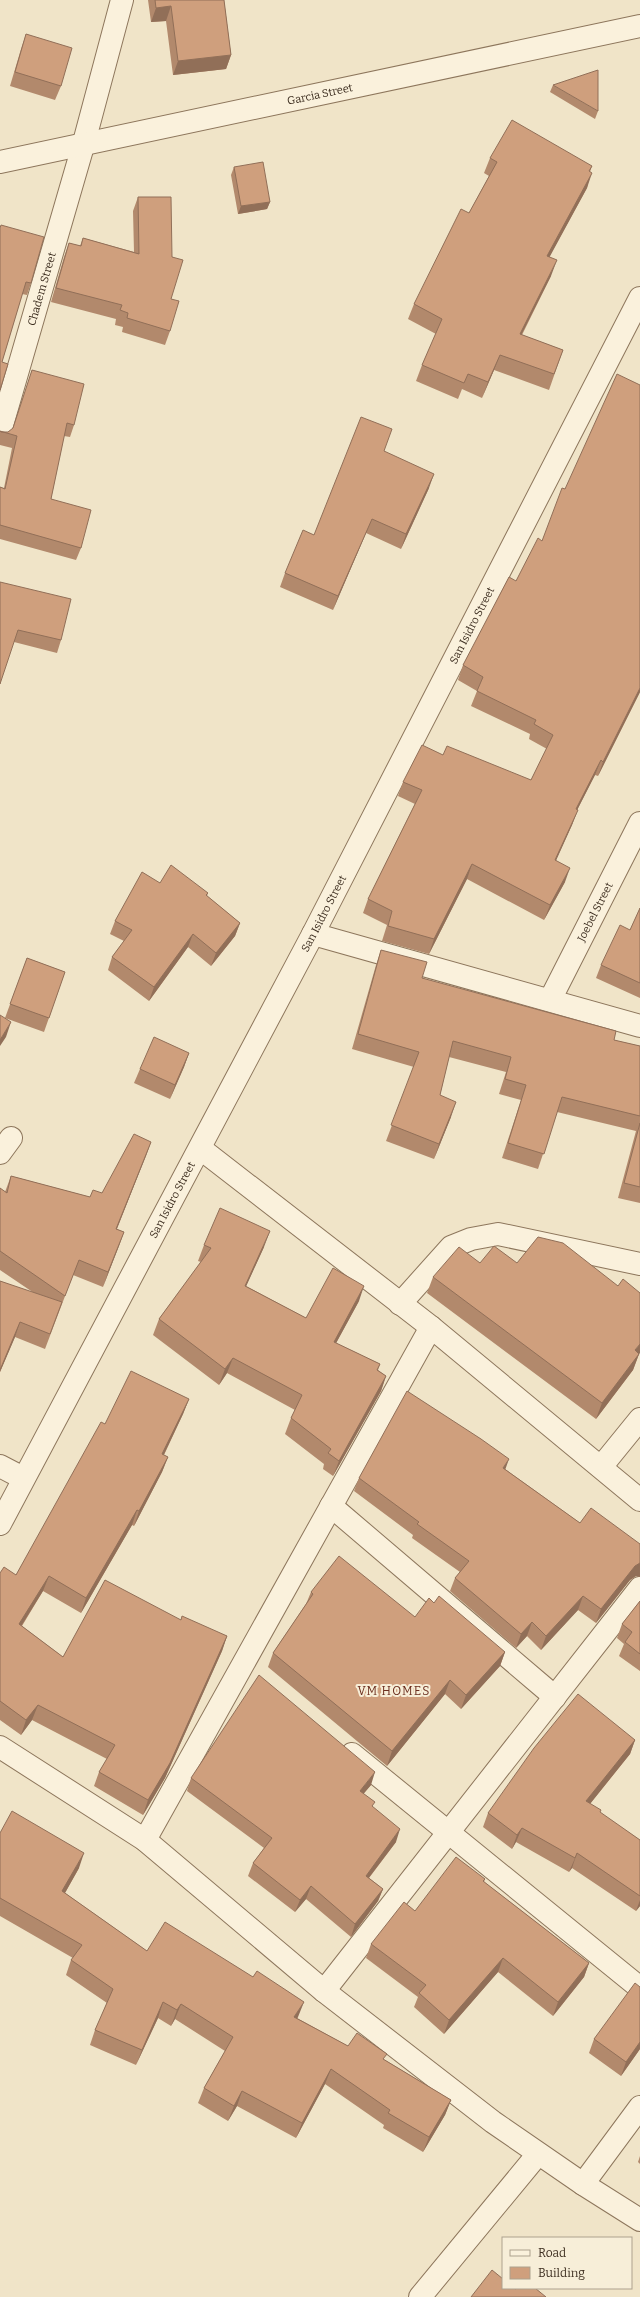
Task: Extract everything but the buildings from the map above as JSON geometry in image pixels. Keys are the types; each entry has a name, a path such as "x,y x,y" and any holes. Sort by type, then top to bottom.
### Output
{"street":[{"name":"Chadem Street","path":"0,432 83,146 122,0"},
{"name":"Garcia Street","path":"0,162 83,146 640,26"},
{"name":"San Isidro Street","path":"0,1524 201,1149 640,298"},
{"name":"Joebel Street","path":"550,1000 640,823"},
{"path":"313,934 640,1026"},
{"path":"201,1149 430,1327 640,1500"},
{"path":"400,1304 451,1247 471,1238 498,1234 640,1264"},
{"path":"145,1840 430,1327"},
{"path":"601,1467 640,1419"},
{"path":"0,1466 24,1478"},
{"path":"331,1506 555,1697"},
{"path":"324,1991 640,1588"},
{"path":"244,1663 262,1678"},
{"path":"340,1743 448,1833 640,1988"},
{"path":"0,1747 145,1840 324,1991 493,2122 582,2184 640,2220"},
{"path":"582,2184 640,2107"},
{"path":"420,2297 538,2154"}],"district":[{"name":"VM HOMES","path":"394,1691"}]}
